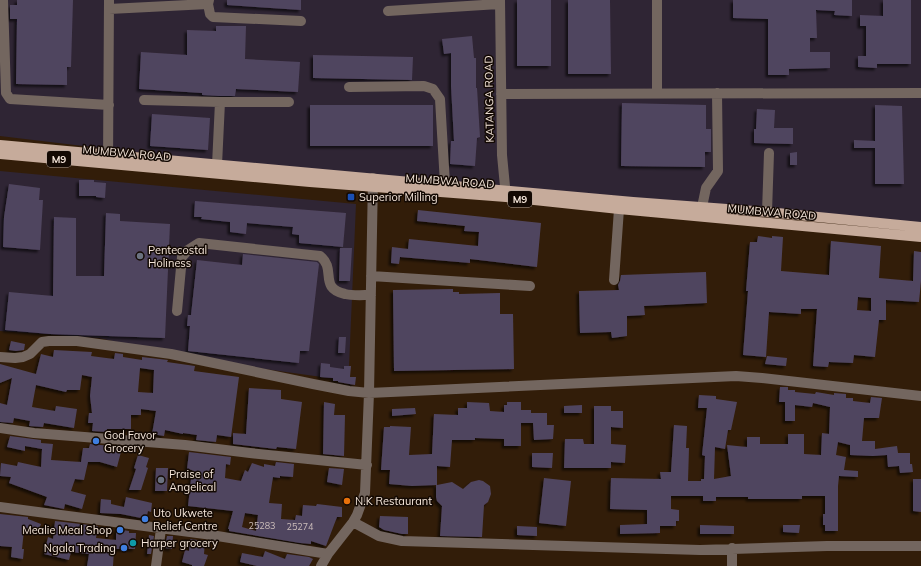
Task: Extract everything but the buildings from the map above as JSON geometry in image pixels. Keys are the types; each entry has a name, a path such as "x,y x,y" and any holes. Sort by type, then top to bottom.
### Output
{"main road":[{"name":"MUMBWA ROAD","path":"0,145 109,159 149,168 702,207 921,227"},
{"name":"MUMBWA ROAD","path":"0,154 217,165 372,183 445,184 620,210 921,236"}],"street":[{"path":"4,0 6,93 10,99 109,105"},
{"path":"657,0 657,93"},
{"path":"109,159 109,4 208,2 210,14 213,17 301,21"},
{"path":"388,10 500,2"},
{"name":"KATANGA ROAD","path":"500,2 502,155 506,194"},
{"path":"349,87 424,86 433,89 440,99 445,184"},
{"path":"702,207 706,188 718,171 718,93"},
{"path":"501,94 921,93"},
{"path":"144,100 289,102"},
{"path":"217,165 220,102"},
{"path":"767,212 769,153"},
{"path":"320,566 353,522 362,504 365,493 369,393 372,183"},
{"path":"614,280 620,210"},
{"path":"177,312 182,257 188,250 199,243 320,256 326,261 329,284 333,289 346,294 371,295"},
{"path":"371,276 530,286"},
{"path":"0,356 15,358 23,357 30,354 42,342 77,341 171,354 313,384 369,393 736,376 921,396"},
{"path":"0,428 185,445 250,454 367,465"},
{"path":"0,507 205,534 328,554"},
{"path":"353,522 379,536 402,541 700,550 732,548 921,546"},
{"path":"156,566 161,529"},
{"path":"732,548 732,566"}],"shaded area":[{"path":"0,0 921,0 921,229 508,197 0,136"},
{"path":"0,171 356,204 349,367 336,379 193,359 99,338 0,331"}],"place":[{"name":"Superior Milling","path":"351,197"},
{"name":"Pentecostal Holiness","path":"140,256"},
{"name":"God Favor Grocery","path":"96,441"},
{"name":"Praise of Angelical","path":"161,480"},
{"name":"N.K Restaurant","path":"347,501"},
{"name":"Uto Ukwete Relief Centre","path":"145,519"},
{"name":"Mealie Meal Shop","path":"120,530"},
{"name":"Harper grocery","path":"133,543"},
{"name":"Ngala Trading","path":"124,548"}]}
